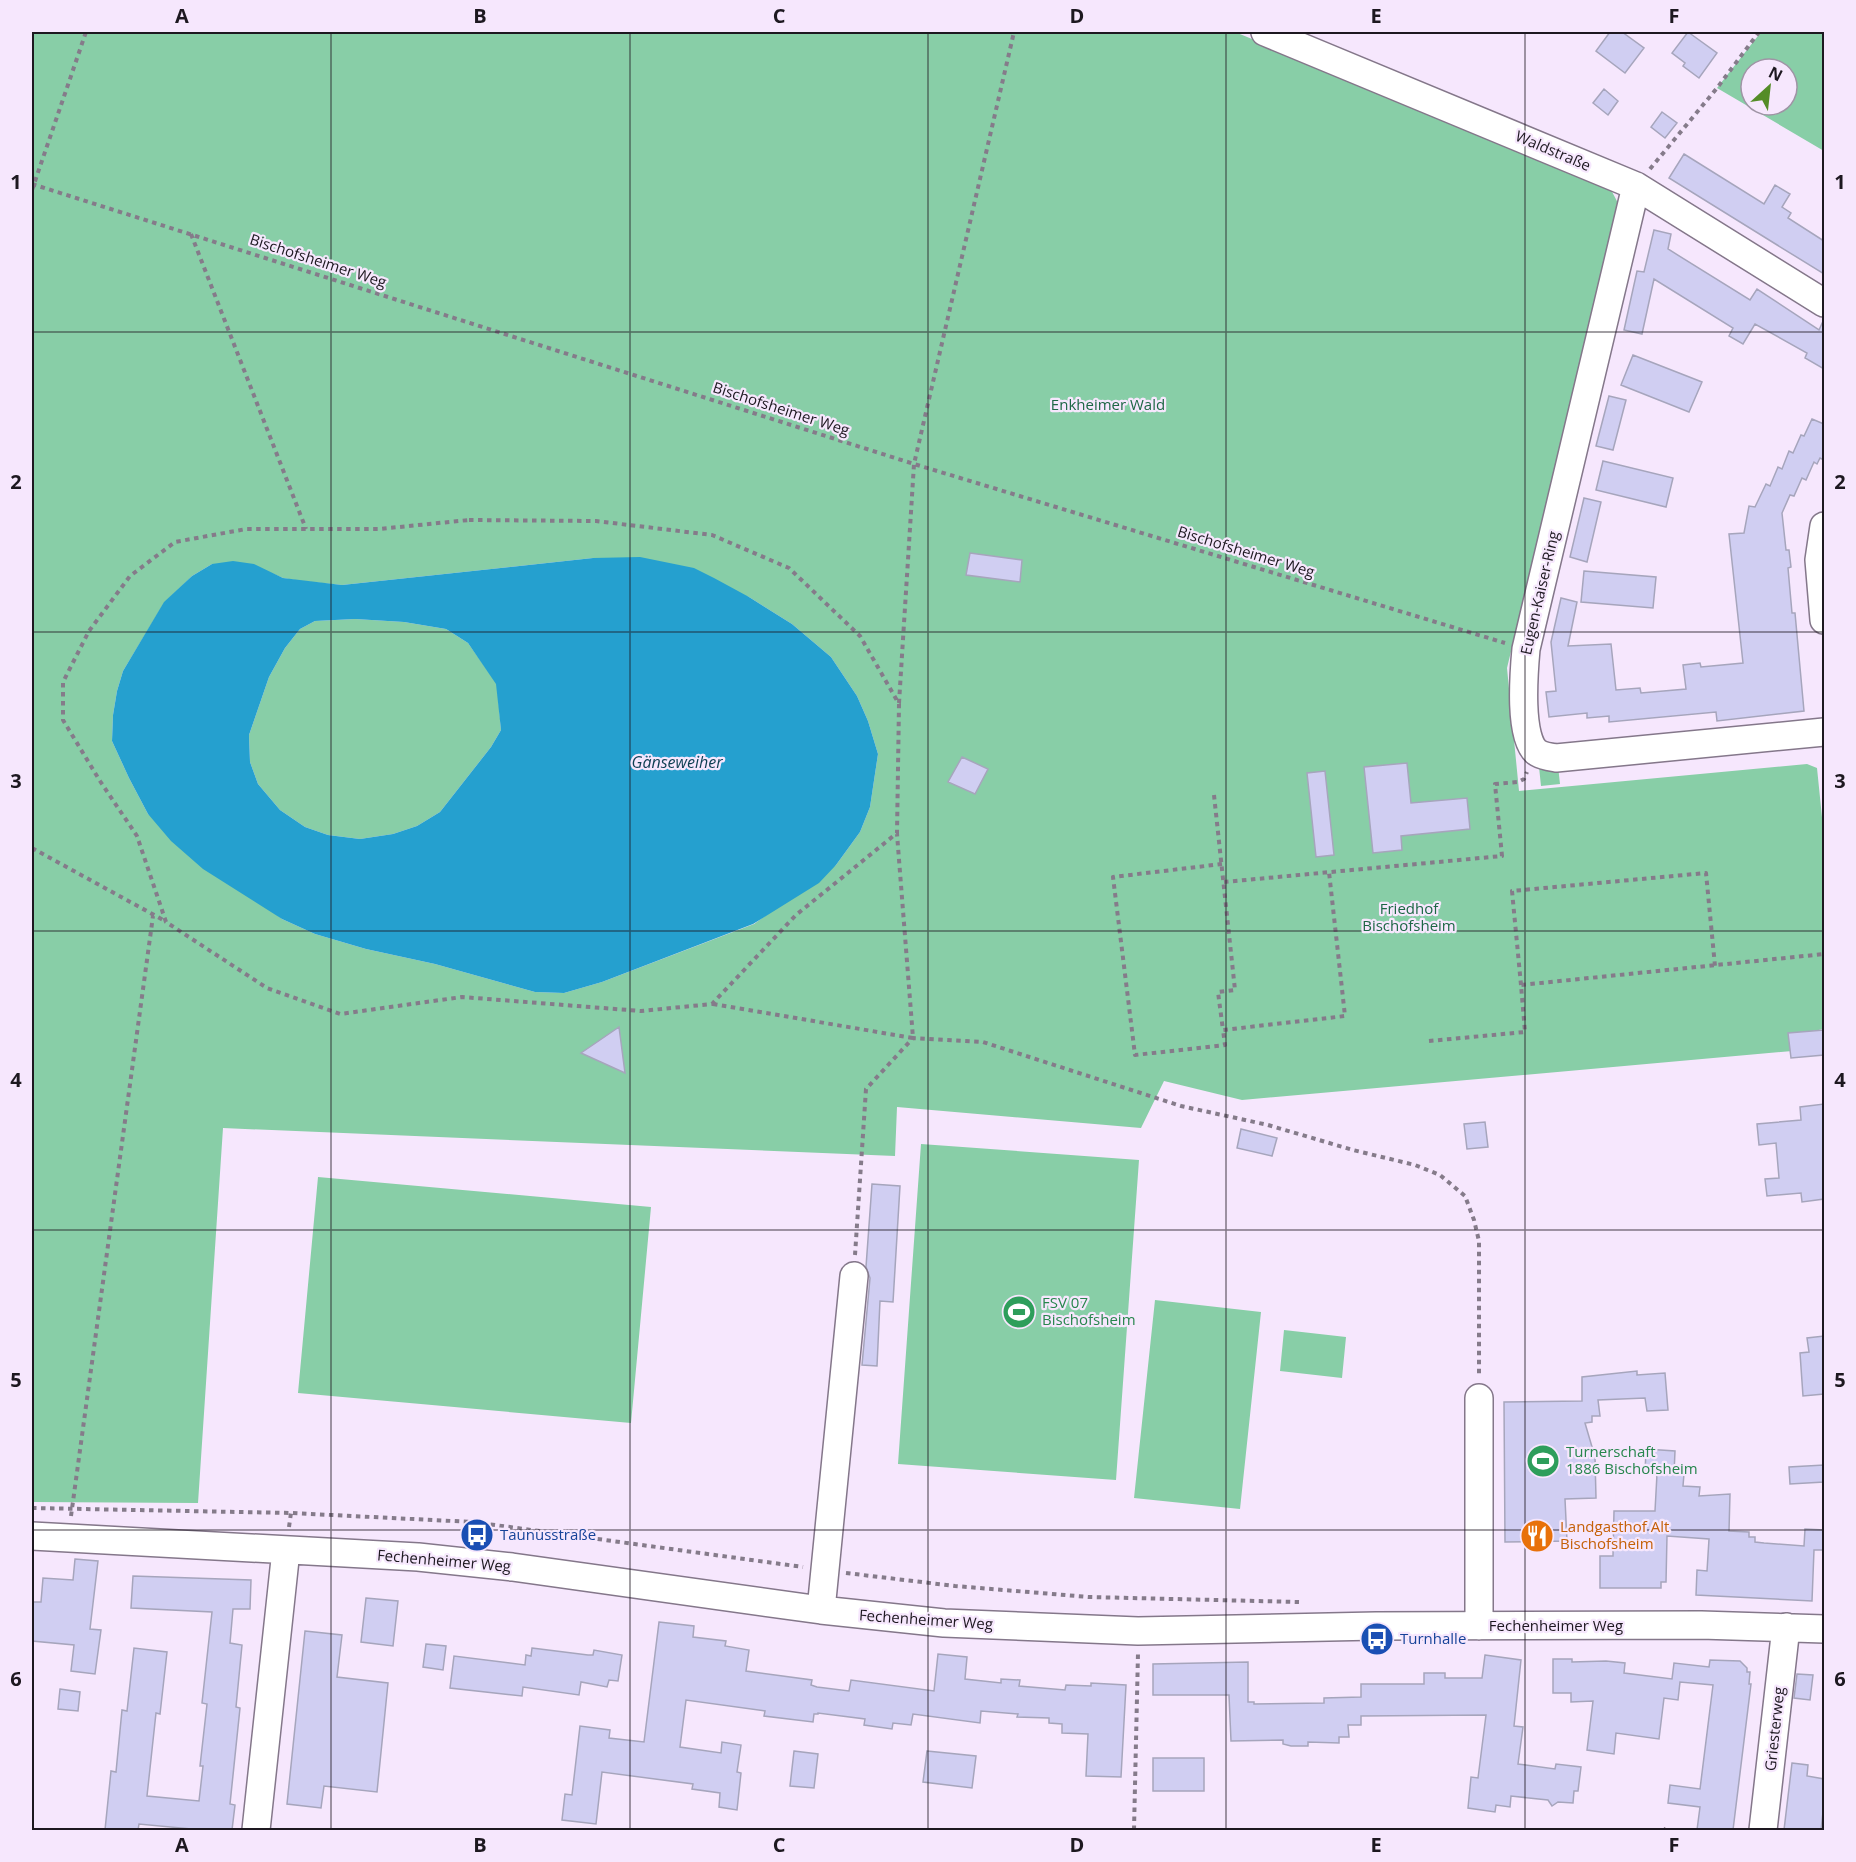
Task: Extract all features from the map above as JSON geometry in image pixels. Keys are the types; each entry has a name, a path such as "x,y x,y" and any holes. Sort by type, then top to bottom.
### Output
{"street":[{"name":"Waldstraße","path":"1265,32 1636,186 1824,303"},
{"name":"Eugen-Kaiser-Ring","path":"1536,753 1529,743 1526,730 1524,694 1526,649 1636,186"},
{"path":"1824,526 1819,560 1824,620"},
{"path":"1536,753 1556,758 1824,732"},
{"path":"821,1610 854,1276"},
{"path":"1479,1398 1479,1626"},
{"name":"Fechenheimer Weg","path":"32,1536 418,1557 512,1567 821,1610 944,1623 1138,1631 1376,1626 1824,1629"},
{"path":"256,1830 286,1550"},
{"name":"Griesterweg","path":"1763,1830 1786,1627"}],"path":[{"path":"32,186 86,32"},
{"path":"854,1276 866,1089 913,1038 897,833 899,704 914,464 1014,32"},
{"path":"1636,186 1718,88 1759,32"},
{"name":"Bischofsheimer Weg","path":"32,186 191,233 914,464 1526,649"},
{"path":"191,233 306,529"},
{"path":"166,922 137,836 63,720 63,682 89,632 130,576 175,542 246,529 379,529 469,520 596,521 712,535 789,568 860,636 899,704"},
{"path":"1224,882 1502,856 1495,784 1524,779 1536,753"},
{"path":"1214,795 1222,864 1224,882 1235,990 1218,992 1225,1045 1135,1055 1113,877 1222,864"},
{"path":"712,1004 796,915 897,833"},
{"path":"32,848 166,922 267,988 340,1014 462,997 641,1011 712,1004 913,1038 983,1042 1181,1106 1268,1125 1353,1150 1415,1165 1440,1175 1465,1196 1479,1241 1479,1398"},
{"path":"1223,1030 1345,1016 1329,872"},
{"path":"1429,1041 1525,1032 1512,891 1706,873 1715,966"},
{"path":"72,1508 153,916"},
{"path":"1521,985 1824,954"},
{"path":"32,1508 291,1513 473,1522 826,1571 955,1586 1089,1597 1304,1602"},
{"path":"1134,1830 1138,1631"}],"green space":[{"name":"Enkheimer Wald","path":"32,32 1235,32 1609,186 1619,205 1507,668 1519,791 1807,764 1817,768 1824,837 1824,1029 1813,1031 1815,1049 1242,1100 1164,1081 1141,1128 897,1107 895,1156 223,1128 198,1503 32,1502","holes":["593,558 749,597 792,624 831,657 857,696 868,721 878,754 870,807 860,832 836,865 754,924 602,982 564,993 535,992 435,964 366,949 315,934 282,919 148,814 112,741 113,715 123,671 164,603 192,576 212,564 269,572 283,578 301,581 342,585"]},
{"path":"1761,32 1824,32 1824,151 1766,117 1799,117 1799,57 1741,57"},
{"path":"1739,60 1739,101 1717,88"},
{"path":"355,619 404,622 446,629 468,643 497,684 501,730 491,747 440,812 417,826 393,834 360,839 328,835 305,827 280,810 258,784 250,762 249,735 269,677 285,648 300,629 315,621"},
{"path":"1558,766 1560,784 1541,786 1539,767"},
{"name":"FSV 07 Bischofsheim","path":"921,1144 1139,1160 1116,1480 898,1464"},
{"path":"318,1177 651,1207 631,1423 298,1393"},
{"path":"1155,1300 1261,1312 1240,1509 1134,1498"},
{"path":"1284,1330 1346,1337 1342,1378 1280,1371"}],"water":[{"name":"Gänseweiher","path":"640,557 694,568 749,597 792,624 831,657 857,696 868,721 878,754 870,807 860,832 836,865 819,883 753,924 602,982 564,993 535,992 435,964 366,949 315,934 282,919 203,869 171,841 148,814 112,741 113,715 123,671 164,602 192,576 212,564 233,561 254,564 283,578 342,585 593,558","holes":["355,619 404,622 446,629 468,643 496,684 501,730 491,747 440,812 417,826 393,834 360,839 328,835 305,827 280,810 258,784 250,762 249,735 269,677 285,648 300,629 315,621"]}],"building":[{"path":"1610,32 1622,32 1644,48 1625,73 1596,51"},
{"path":"1688,32 1717,53 1699,78 1683,66 1685,63 1672,53"},
{"path":"1604,89 1618,101 1608,115 1593,103"},
{"path":"1662,112 1677,123 1665,138 1651,127"},
{"path":"1684,154 1764,204 1775,185 1790,194 1782,207 1791,213 1788,218 1824,241 1824,274 1669,178"},
{"path":"1654,230 1671,234 1668,249 1750,300 1757,289 1819,330 1824,319 1824,369 1805,358 1807,353 1755,324 1743,344 1729,336 1733,328 1654,279 1642,334 1624,330 1637,271 1644,272"},
{"path":"1633,355 1702,382 1689,412 1621,385"},
{"path":"1609,396 1626,400 1613,450 1596,446"},
{"path":"1812,419 1824,424 1824,460 1820,458 1817,464 1814,462 1806,480 1802,478 1794,496 1790,495 1782,513 1786,550 1789,550 1791,567 1788,568 1792,613 1795,613 1804,711 1717,721 1716,712 1609,722 1609,716 1587,718 1587,713 1549,717 1546,692 1556,691 1551,642 1561,598 1577,602 1568,646 1611,644 1616,690 1640,688 1641,693 1686,689 1683,665 1700,663 1701,667 1743,663 1729,534 1744,533 1749,506 1755,507 1766,484 1770,486 1778,467 1782,469 1789,451 1793,453"},
{"path":"1603,461 1673,478 1666,507 1596,490"},
{"path":"1584,498 1601,502 1587,562 1570,557"},
{"path":"970,553 1022,560 1020,582 966,575"},
{"path":"1584,571 1656,577 1653,608 1581,602"},
{"path":"962,757 988,769 975,794 948,782"},
{"path":"1407,763 1411,803 1467,798 1470,829 1401,836 1402,850 1373,853 1364,767"},
{"path":"1325,771 1334,855 1316,857 1307,773"},
{"path":"619,1027 625,1073 581,1053"},
{"path":"1824,1030 1824,1055 1791,1058 1788,1033"},
{"path":"1824,1104 1824,1199 1802,1202 1801,1193 1767,1196 1765,1179 1779,1178 1776,1143 1759,1145 1757,1124 1801,1120 1800,1107"},
{"path":"1485,1122 1488,1147 1467,1149 1464,1124"},
{"path":"1241,1129 1277,1138 1272,1156 1237,1148"},
{"path":"872,1184 900,1186 893,1302 880,1301 877,1366 862,1365 870,1278 866,1267"},
{"path":"1824,1336 1824,1394 1803,1396 1800,1353 1809,1352 1807,1338"},
{"path":"1637,1371 1637,1375 1665,1373 1668,1410 1647,1411 1645,1398 1598,1400 1600,1416 1592,1416 1592,1422 1585,1423 1595,1457 1596,1498 1565,1499 1567,1541 1505,1542 1504,1402 1582,1401 1582,1377"},
{"path":"1646,1449 1675,1451 1674,1474 1684,1474 1683,1486 1700,1487 1699,1496 1730,1494 1729,1531 1749,1532 1749,1537 1755,1537 1755,1542 1804,1546 1805,1529 1824,1530 1824,1550 1814,1550 1812,1601 1696,1595 1697,1570 1707,1571 1709,1539 1667,1536 1666,1582 1661,1582 1661,1588 1600,1588 1600,1556 1613,1556 1614,1511 1655,1511 1657,1474 1645,1474"},
{"path":"1824,1465 1824,1482 1790,1484 1789,1467"},
{"path":"75,1559 98,1561 90,1629 101,1630 95,1674 71,1671 74,1645 32,1641 32,1602 41,1602 43,1578 73,1580"},
{"path":"133,1576 251,1580 250,1609 233,1609 230,1643 242,1645 236,1707 240,1708 230,1804 235,1805 232,1830 202,1830 139,1824 138,1830 105,1830 111,1771 116,1772 122,1710 127,1711 134,1648 167,1652 160,1714 156,1713 147,1796 199,1801 203,1766 200,1766 207,1704 202,1703 212,1612 131,1608"},
{"path":"366,1598 398,1601 393,1646 361,1642"},
{"path":"659,1622 694,1626 693,1637 726,1641 725,1646 749,1650 746,1671 812,1680 811,1685 817,1687 849,1691 851,1680 934,1691 938,1654 967,1657 965,1679 1001,1683 1001,1679 1020,1680 1019,1686 1065,1690 1066,1685 1091,1686 1091,1683 1126,1685 1121,1777 1086,1776 1088,1734 1062,1733 1062,1724 1049,1723 1049,1718 1017,1717 1018,1714 981,1711 980,1723 913,1714 911,1725 893,1723 892,1729 864,1725 865,1719 818,1713 814,1714 813,1722 764,1716 765,1711 686,1700 680,1747 721,1753 722,1742 741,1745 737,1772 741,1773 737,1810 719,1807 720,1793 692,1789 693,1784 602,1772 596,1824 562,1820 565,1794 572,1795 580,1726 610,1730 609,1738 644,1742"},
{"path":"305,1631 342,1635 337,1677 388,1683 377,1792 324,1786 321,1808 287,1804"},
{"path":"426,1644 446,1646 443,1670 423,1667"},
{"path":"532,1648 588,1655 593,1655 594,1650 622,1655 618,1681 609,1680 607,1687 581,1682 579,1695 523,1687 522,1696 450,1688 454,1656 525,1665 526,1655 531,1656"},
{"path":"1485,1655 1521,1660 1514,1726 1523,1727 1518,1764 1555,1769 1556,1764 1581,1767 1578,1791 1574,1791 1573,1803 1558,1802 1552,1806 1548,1800 1511,1796 1510,1807 1496,1805 1495,1812 1468,1808 1471,1777 1478,1778 1486,1715 1361,1716 1361,1725 1348,1725 1349,1737 1339,1737 1339,1743 1308,1742 1308,1746 1291,1746 1283,1744 1283,1740 1231,1741 1229,1695 1153,1695 1153,1664 1248,1662 1248,1702 1254,1702 1254,1704 1324,1703 1324,1698 1361,1697 1361,1684 1424,1684 1424,1673 1445,1673 1445,1678 1482,1678"},
{"path":"1553,1659 1572,1659 1572,1662 1625,1663 1624,1673 1672,1679 1674,1663 1709,1667 1710,1660 1740,1661 1747,1668 1747,1672 1750,1672 1749,1684 1751,1684 1733,1830 1697,1830 1700,1807 1668,1803 1670,1785 1700,1789 1713,1685 1680,1682 1678,1700 1664,1698 1659,1739 1616,1733 1614,1754 1587,1750 1593,1701 1571,1702 1571,1693 1553,1693"},
{"path":"1797,1674 1813,1675 1810,1700 1794,1698"},
{"path":"60,1689 80,1692 78,1711 58,1709"},
{"path":"794,1751 818,1754 814,1788 790,1786"},
{"path":"927,1751 976,1756 972,1788 923,1782"},
{"path":"1153,1758 1204,1758 1204,1791 1153,1791"},
{"path":"1792,1763 1808,1765 1807,1776 1824,1779 1821,1830 1784,1830"}],"place":[{"name":"FSV 07 Bischofsheim","path":"1019,1312"},
{"name":"Turnerschaft 1886 Bischofsheim","path":"1543,1461"},
{"name":"Taunusstraße","path":"477,1535"},
{"name":"Landgasthof Alt Bischofsheim","path":"1537,1536"},
{"name":"Turnhalle","path":"1377,1639"}],"park label":[{"name":"Friedhof Bischofsheim","path":"1409,918"}]}
